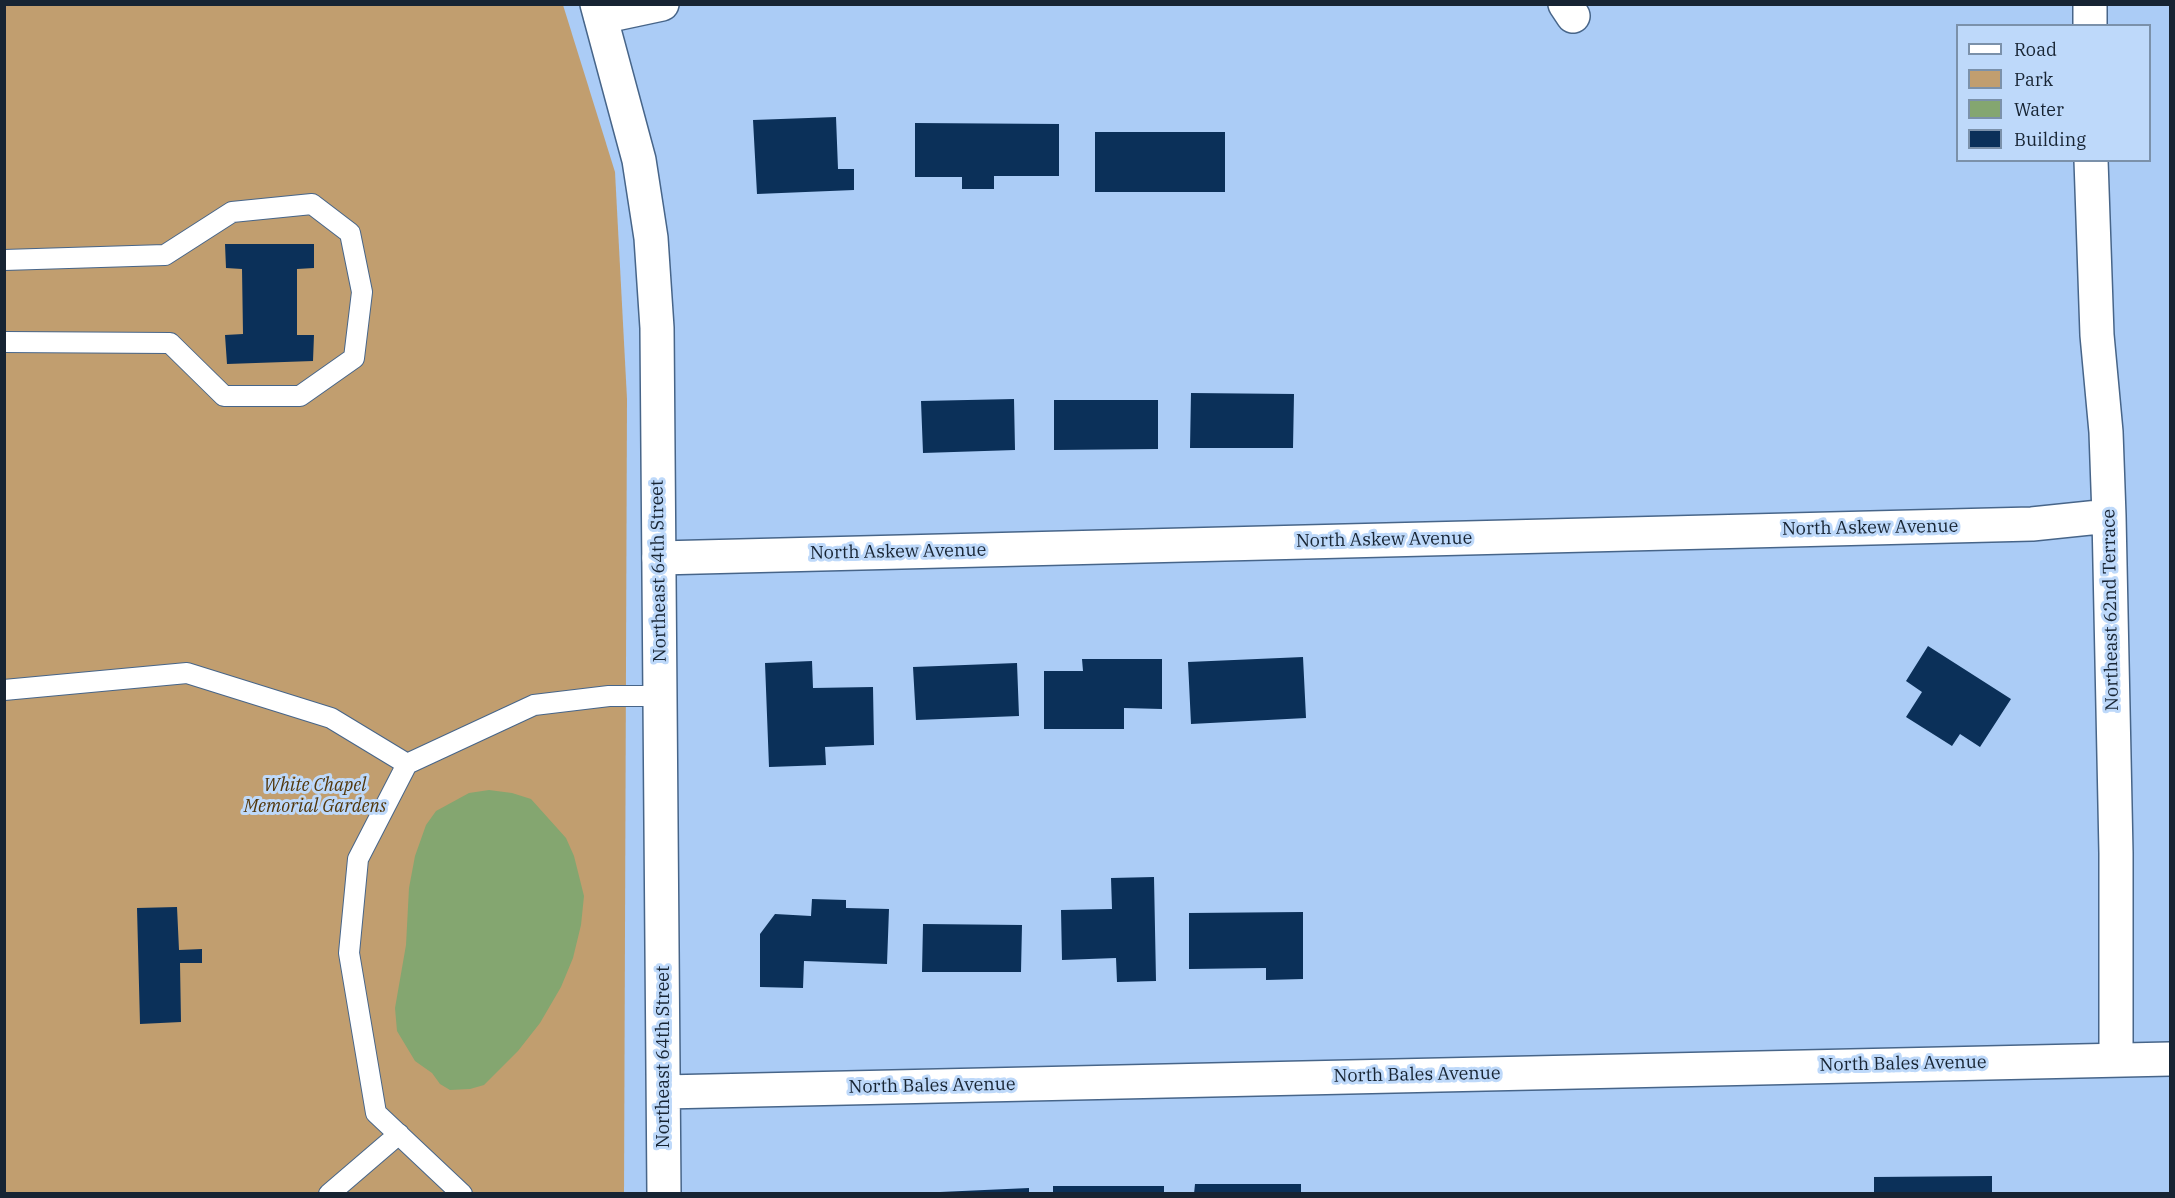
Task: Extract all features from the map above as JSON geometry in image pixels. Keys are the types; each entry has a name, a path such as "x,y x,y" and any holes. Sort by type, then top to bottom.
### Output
{"street":[{"name":"Northeast 64th Street","path":"662,4 599,11 639,160 651,238 657,328 664,1194"},
{"path":"2090,4 2090,24"},
{"name":"Northeast 62nd Terrace","path":"2091,162 2095,313 2106,432 2109,516 2116,853 2116,1059"},
{"name":"North Askew Avenue","path":"659,558 2032,524 2109,516"},
{"name":"North Bales Avenue","path":"664,1092 2170,1059"}],"lane":[{"path":"4,260 165,255 232,212 312,204 350,233 362,292 354,358 300,396 224,396 170,343 4,342"},
{"path":"4,690 187,673 331,718 407,764"},
{"path":"462,1194 376,1113 349,953 358,859 407,764 534,705 609,696 660,696"},
{"path":"329,1194 399,1134"}],"green space":[{"name":"White Chapel Memorial Gardens","path":"5,5 563,5 615,172 627,399 624,1193 5,1194"}],"water":[{"path":"489,790 512,793 531,799 566,838 574,856 584,896 581,925 573,958 561,987 540,1023 518,1051 484,1085 470,1089 450,1090 415,1061 397,1031 395,1008 406,945 409,888 415,856 426,825 436,811 469,793"}],"building":[{"path":"836,117 838,169 854,169 854,190 757,194 753,120"},
{"path":"915,123 1059,124 1059,176 994,176 994,189 962,189 962,177 915,177"},
{"path":"1095,132 1225,132 1225,192 1095,192"},
{"path":"225,244 314,244 314,268 297,269 297,335 314,335 313,361 227,364 225,335 243,334 242,269 226,268"},
{"path":"1191,393 1294,394 1293,448 1190,448"},
{"path":"1014,399 1015,450 923,453 921,401"},
{"path":"1054,400 1158,400 1158,449 1054,450"},
{"path":"1928,646 2011,699 1980,747 1960,734 1952,746 1906,717 1922,692 1906,681"},
{"path":"1303,657 1306,718 1191,724 1188,662"},
{"path":"1082,659 1162,659 1162,709 1124,708 1124,729 1044,729 1044,671 1083,671"},
{"path":"812,661 813,688 873,687 874,745 825,747 826,765 769,767 765,663"},
{"path":"1017,663 1019,716 916,720 913,667"},
{"path":"1154,877 1156,981 1117,982 1116,958 1062,960 1061,910 1112,909 1111,878"},
{"path":"812,899 846,900 846,908 889,909 887,964 804,961 803,988 760,987 760,934 775,914 811,916"},
{"path":"177,907 179,950 202,949 202,963 180,963 181,1022 140,1024 137,908"},
{"path":"1303,912 1303,979 1266,980 1266,968 1189,969 1189,913"},
{"path":"923,924 1022,925 1021,972 922,972"},
{"path":"1992,1176 1992,1194 1874,1194 1874,1177"},
{"path":"1195,1184 1301,1184 1301,1194 1194,1194"},
{"path":"1053,1186 1164,1186 1164,1194 1053,1194"},
{"path":"1029,1188 1029,1194 940,1194 940,1192"}]}
